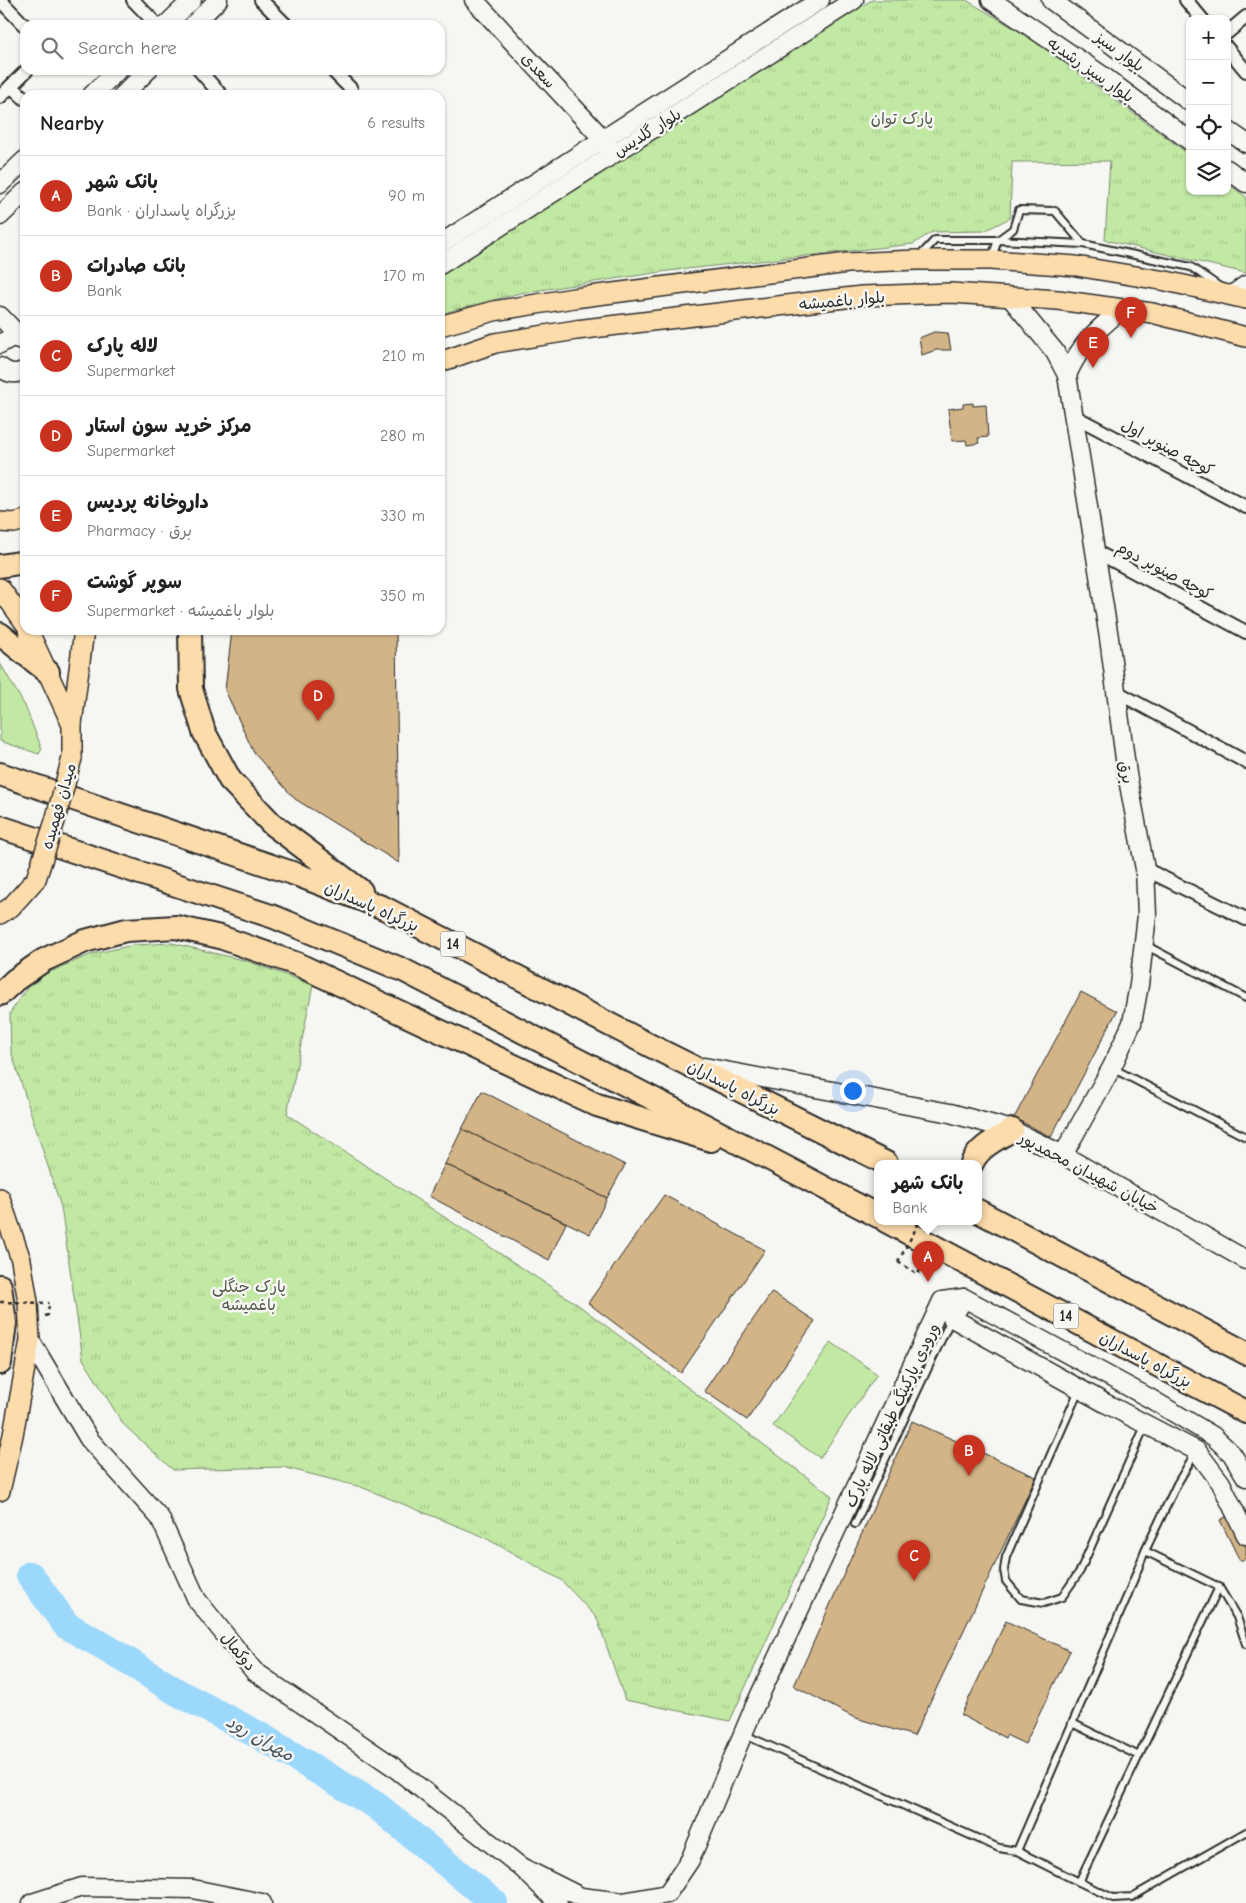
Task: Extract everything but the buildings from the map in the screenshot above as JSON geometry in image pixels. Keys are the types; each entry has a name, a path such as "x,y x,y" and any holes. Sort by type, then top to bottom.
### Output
{"highway":[{"path":"0,566 20,563"},
{"path":"0,634 48,672"},
{"path":"190,635 191,689 204,732 230,780 272,824 384,908"},
{"name":"بزرگراه پاسداران","path":"5,774 298,874 384,908 880,1160"},
{"path":"0,827 274,917 403,970 874,1214"},
{"path":"0,833 38,838"},
{"path":"0,994 15,980 44,960 85,941 126,930 176,927 220,937 297,964 597,1105 768,1158"},
{"path":"974,1160 990,1143 1012,1130"},
{"path":"982,1211 1246,1353"},
{"name":"بزرگراه پاسداران","path":"894,1225 1246,1412"},
{"path":"0,1286 6,1323 0,1363"},
{"path":"1174,1374 1246,1429"}],"main road":[{"path":"445,325 494,311 574,298 848,263 916,260 990,260 1076,266 1241,293"},
{"name":"بلوار باغمیشه","path":"445,360 495,343 576,330 862,296 952,293 1058,300 1152,313 1246,337"},
{"path":"0,522 14,524 20,522"},
{"path":"0,588 20,616"},
{"name":"میدان فهمیده","path":"0,924 6,911 36,879 56,821 72,758 72,725 30,635"},
{"path":"72,725 83,635"},
{"path":"0,1198 21,1260 28,1302 30,1340 13,1435 0,1491"}],"street":[{"path":"0,0 20,21"},
{"path":"133,0 152,20"},
{"path":"171,20 192,0"},
{"path":"198,20 218,0"},
{"path":"261,0 281,20"},
{"name":"سعدی","path":"474,0 608,147"},
{"name":"بلوار گلدیس","path":"445,261 820,0"},
{"name":"بلوار گلدیس","path":"445,241 608,147 854,0"},
{"name":"بلوار سبز رشدیه","path":"990,0 1103,76 1186,138"},
{"name":"بلوار سبز","path":"1051,0 1186,99"},
{"path":"1186,0 1199,15"},
{"path":"1231,30 1246,17"},
{"path":"1231,53 1246,71"},
{"path":"0,97 22,75"},
{"path":"97,90 113,75"},
{"path":"128,90 143,75"},
{"path":"203,75 217,90"},
{"path":"337,75 351,89"},
{"path":"11,86 20,94"},
{"path":"1231,133 1246,144"},
{"path":"0,184 20,165"},
{"path":"1231,172 1246,183"},
{"path":"0,216 20,197"},
{"name":"برق","path":"1010,297 1055,352 1067,375 1109,638 1127,774 1145,869 1147,915 1140,985 1132,1023 1112,1068 1063,1155"},
{"path":"1067,375 1076,355 1093,334 1122,309"},
{"path":"0,316 20,336"},
{"path":"0,344 12,337 20,339"},
{"name":"کوچه صنوبر اول","path":"1074,416 1246,507"},
{"name":"کوچه صنوبر دوم","path":"1095,550 1246,632"},
{"path":"1115,691 1246,762"},
{"path":"1145,869 1246,919"},
{"name":"خیابان شهیدان محمدپور","path":"686,1063 950,1113 1012,1130 1063,1155 1246,1260"},
{"path":"964,1298 952,1318 1197,1451 1221,1483 1246,1535"},
{"path":"521,1867 581,1897 623,1902 667,1894 690,1860 743,1734 942,1301 964,1298 1152,1399 1213,1436 1232,1454 1246,1478"},
{"name":"دوکمال","path":"30,1340 89,1439 160,1518 197,1600 254,1671 391,1765 521,1867 558,1903"},
{"path":"1100,1400 1109,1384 1206,1441 1246,1478"},
{"path":"32,1903 82,1887 193,1889 262,1903"}],"lane":[{"path":"990,260 998,240 1013,229 1019,210 1055,211 1083,244"},
{"path":"916,260 934,240 998,240 1083,244 1191,266 1241,293"},
{"path":"1144,945 1246,998"},
{"path":"1112,1068 1246,1137"},
{"name":"ورودی پارکینگ طبقاتی لاله پارک","path":"855,1524 952,1318"},
{"path":"1080,1389 1006,1557 1004,1570 1006,1581 1021,1599 1044,1603 1062,1597 1080,1571 1146,1425"},
{"path":"1016,1851 1126,1599 1145,1551 1177,1484 1197,1451"},
{"path":"1145,1551 1219,1587 1237,1617 1246,1644"},
{"path":"1079,1882 1219,1587"},
{"path":"1072,1723 1139,1756"},
{"path":"743,1734 999,1848 1016,1851 1113,1898 1132,1897 1246,1832"}],"path":[{"path":"918,1225 898,1262 918,1274"},
{"path":"0,1302 49,1303 48,1315"}],"green space":[{"name":"پارک توان","path":"872,0 966,0 1031,38 1186,152 1186,195 1231,195 1231,186 1246,197 1246,273 1105,240 1110,161 1012,162 1010,218 984,231 932,232 913,244 668,271 520,293 445,313 445,269 785,51"},
{"path":"0,663 25,706 42,749 39,754 0,741"},
{"name":"پارک جنگلی باغمیشه","path":"172,943 247,961 313,985 287,1114 577,1304 832,1496 730,1721 625,1700 597,1618 561,1580 482,1536 361,1487 283,1467 173,1470 123,1424 83,1359 61,1207 11,1051 10,1013 33,979 92,954 134,945"},
{"path":"831,1342 877,1374 820,1458 773,1426"}],"waterway":[{"name":"مهران رود","path":"30,1575 66,1625 177,1692 260,1736 377,1806 494,1903"}],"place":[{"name":"سوپر گوشت","path":"1131,338"},
{"name":"داروخانه پردیس","path":"1093,368"},
{"name":"مرکز خرید سون استار","path":"318,721"},
{"name":"بانک شهر","path":"928,1282"},
{"name":"بانک صادرات","path":"969,1476"},
{"name":"لاله پارک","path":"914,1581"}]}
